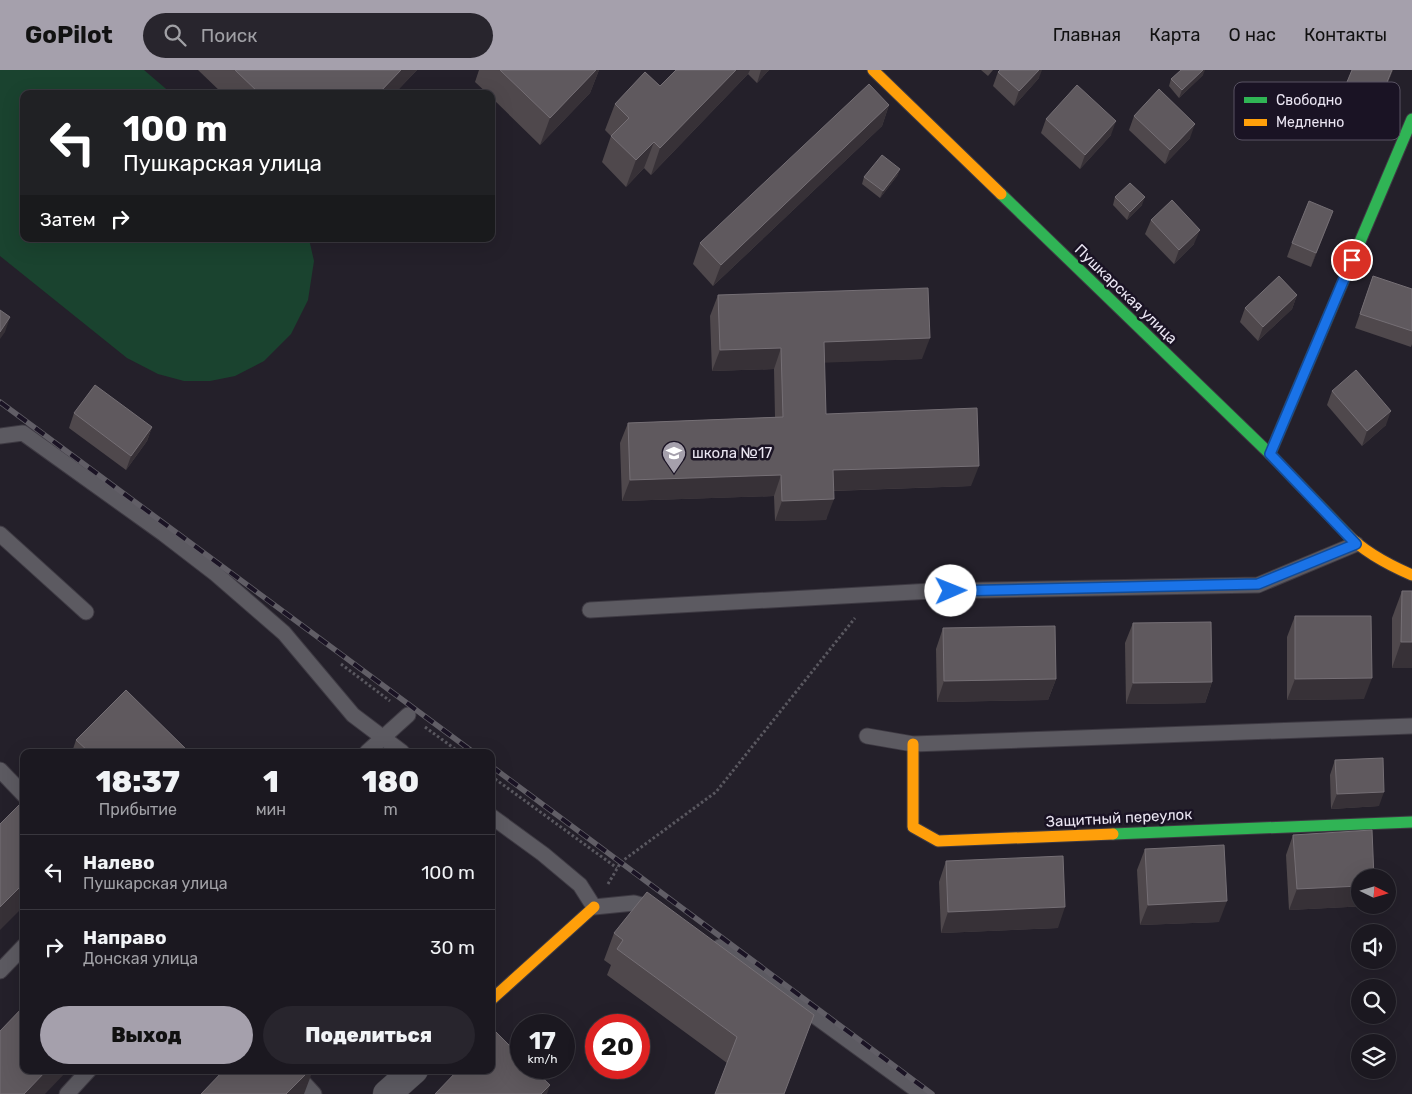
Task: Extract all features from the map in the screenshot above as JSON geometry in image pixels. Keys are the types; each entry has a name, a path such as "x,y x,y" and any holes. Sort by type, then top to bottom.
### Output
{"street":[{"name":"Пушкарская улица","path":"877,71 1270,454 1356,544 1395,568 1412,575"},
{"path":"1270,454 1412,119"},
{"name":"Защитный переулок","path":"913,744 913,827 938,841 1412,822"},
{"path":"495,996 594,907"},
{"path":"387,1094 410,1074"}],"lane":[{"path":"0,436 23,433 164,534 216,574 284,633 353,715 397,749"},
{"path":"0,534 86,612"},
{"path":"590,610 942,591 1258,584 1356,544"},
{"path":"370,749 408,715"},
{"path":"867,736 913,744 1412,726"},
{"path":"0,770 20,791"},
{"path":"495,819 543,854 580,885 594,907 634,903 668,913"},
{"path":"708,938 922,1094"},
{"path":"0,971 20,950"},
{"path":"67,1094 85,1074"},
{"path":"296,1074 314,1094"}],"path":[{"path":"594,907 621,862 716,792 874,594"},
{"path":"338,661 455,749"},
{"path":"495,779 617,868"}],"green space":[{"path":"0,70 144,70 167,90 20,90 20,242 310,242 314,261 308,300 291,334 264,361 235,376 210,381 184,381 158,374 127,358 0,256"}],"building":[{"path":"235,70 401,70 382,90 256,90"},
{"path":"500,70 596,70 550,118"},
{"path":"676,70 736,70 660,148 654,142 636,160 611,136 629,118 615,104 645,72 660,86"},
{"path":"1000,70 1039,70 1019,91 998,72"},
{"path":"1181,70 1203,70 1182,90 1171,79"},
{"path":"1352,70 1392,70 1387,82 1347,82"},
{"path":"869,84 889,105 721,265 700,243"},
{"path":"1077,85 1116,121 1085,155 1046,119"},
{"path":"1159,89 1195,124 1170,150 1134,116"},
{"path":"882,155 900,169 883,191 864,177"},
{"path":"1130,183 1145,197 1130,212 1115,197"},
{"path":"1172,200 1200,230 1179,250 1151,220"},
{"path":"1309,201 1333,211 1316,253 1292,243"},
{"path":"1279,276 1297,295 1263,327 1245,308"},
{"path":"1373,276 1412,289 1412,331 1360,314"},
{"path":"928,288 930,338 824,342 826,414 977,408 979,466 833,470 834,499 782,501 781,475 630,480 628,423 783,417 781,348 720,350 718,295"},
{"path":"0,310 10,317 0,332"},
{"path":"1356,370 1391,411 1367,431 1332,391"},
{"path":"95,385 152,427 131,456 74,413"},
{"path":"1402,591 1412,591 1412,642 1401,642"},
{"path":"1295,616 1371,616 1372,678 1295,679"},
{"path":"1211,622 1212,682 1133,683 1133,623"},
{"path":"1055,626 1056,679 944,681 943,628"},
{"path":"126,690 186,749 86,749 76,740"},
{"path":"1383,758 1384,792 1337,794 1335,760"},
{"path":"20,804 20,887 0,907 0,824"},
{"path":"1372,830 1374,869 1351,869 1351,886 1297,889 1293,835"},
{"path":"1224,845 1227,901 1148,905 1145,849"},
{"path":"1063,856 1065,907 948,912 946,861"},
{"path":"647,892 814,1015 784,1094 715,1094 737,1037 617,949 623,940 614,933"},
{"path":"20,1010 20,1074 43,1074 24,1094 0,1094 0,1031"},
{"path":"496,1032 510,1046 510,1079 544,1079 550,1085 541,1094 435,1094 454,1074 495,1074"},
{"path":"220,1074 306,1074 286,1094 201,1094"}],"railway":[{"path":"0,402 469,749"},
{"path":"495,769 932,1094"}],"traffic: fast":[{"path":"1270,454 1412,119"},
{"path":"1001,194 1270,454 1347,534"},
{"path":"1113,834 1412,822"}],"traffic: slow":[{"path":"873,70 1001,194"},
{"path":"1347,534 1377,558 1412,575"},
{"path":"913,744 913,827 938,841 1113,834"},
{"path":"495,996 594,907"}],"place":[{"name":"школа №17","path":"674,474"}],"route":[{"path":"951,591 1258,584 1356,544 1270,454 1352,260"}]}
